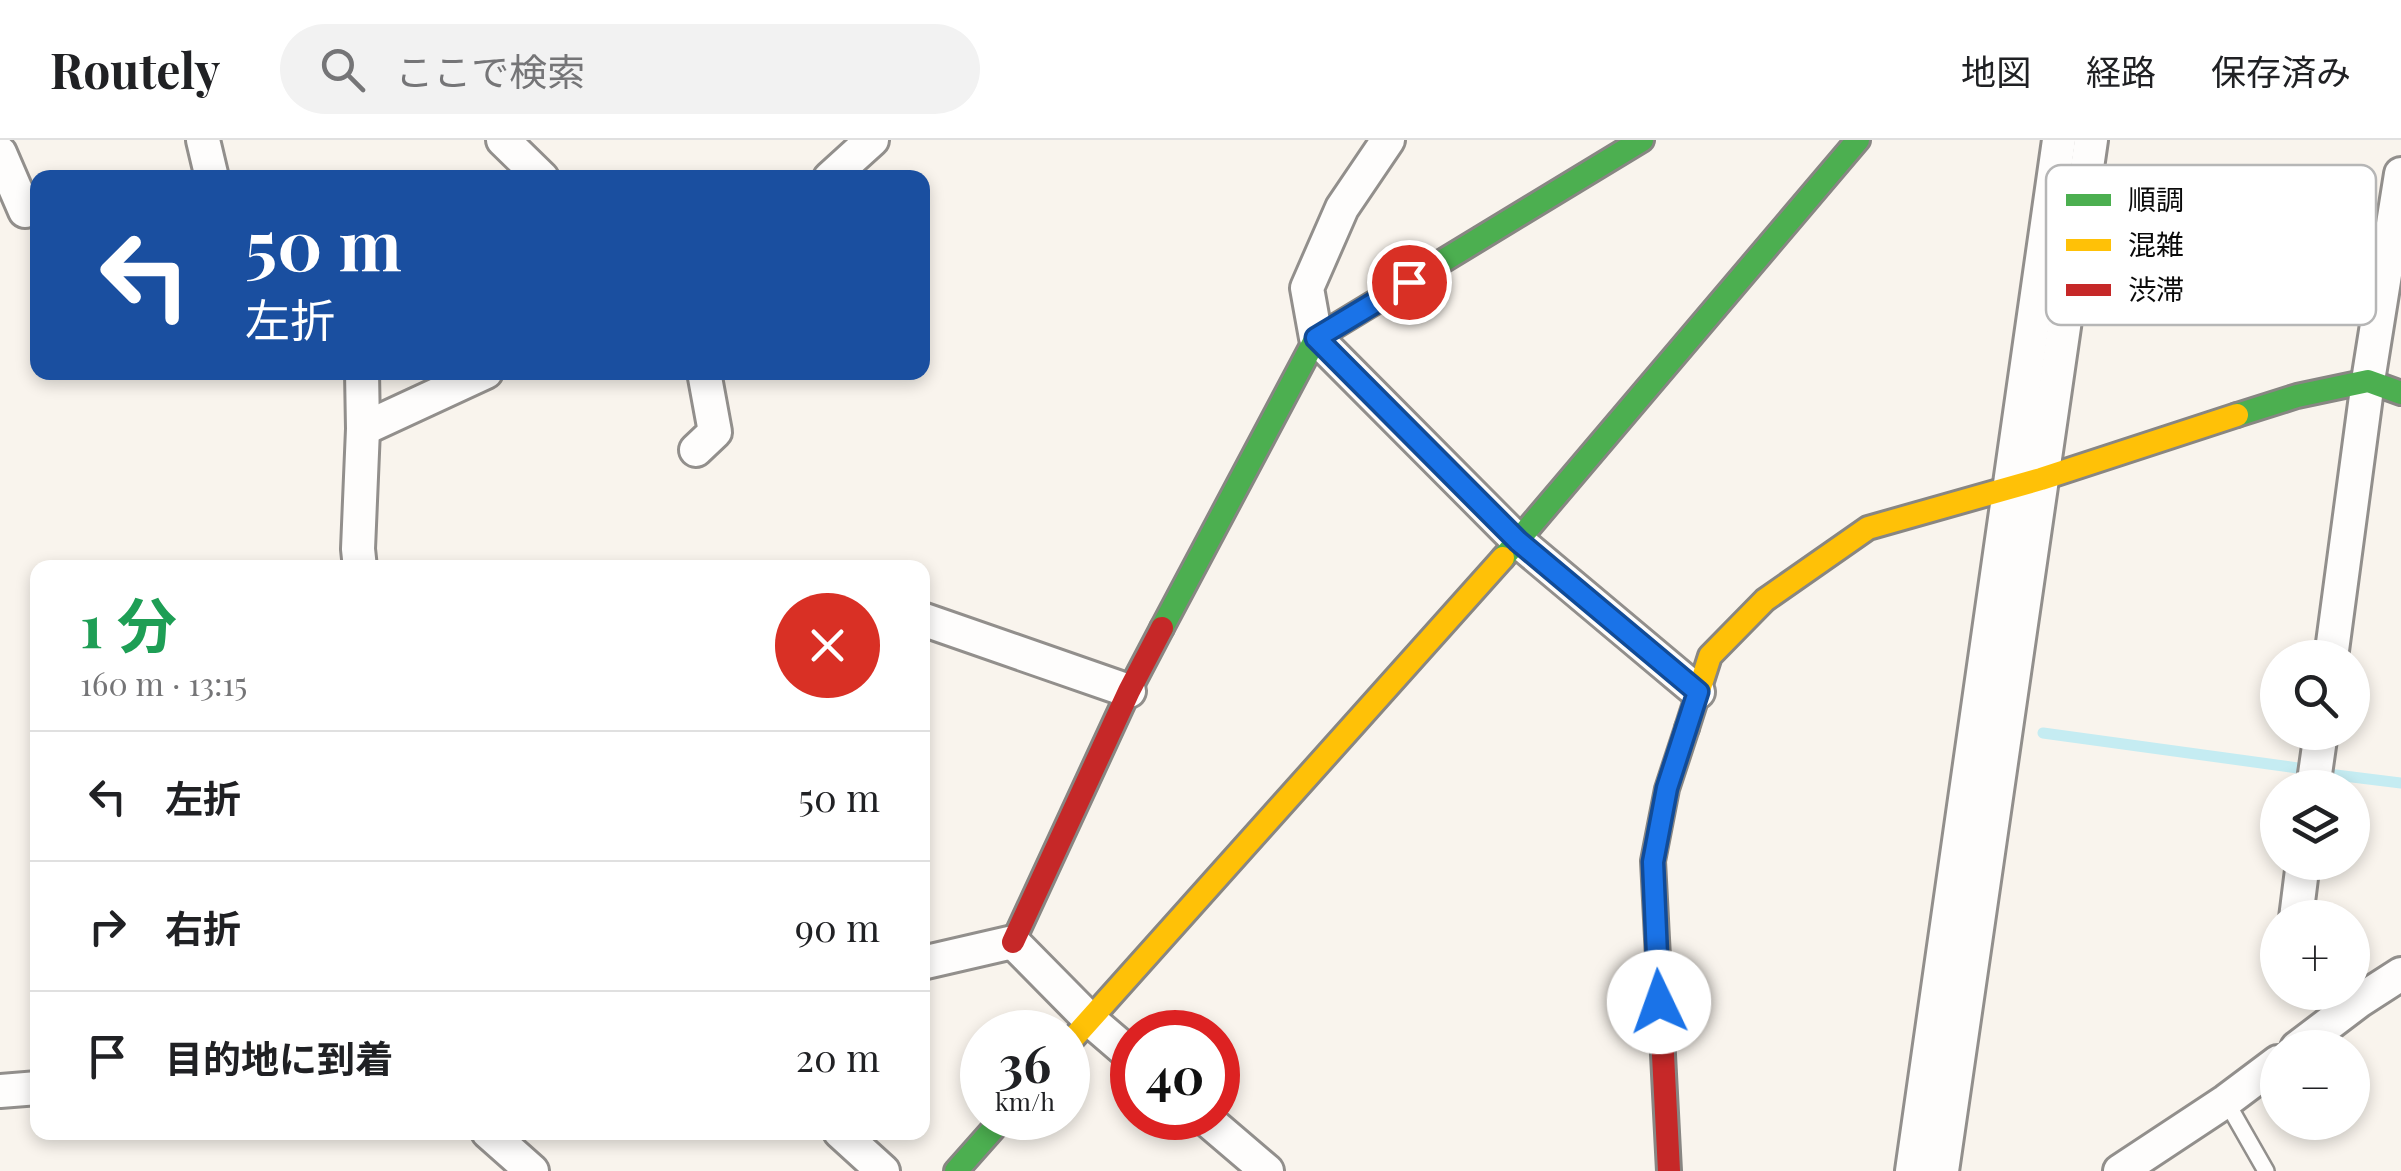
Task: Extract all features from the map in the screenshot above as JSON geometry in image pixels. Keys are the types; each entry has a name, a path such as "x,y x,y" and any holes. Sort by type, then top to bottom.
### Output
{"street":[{"path":"202,140 210,170"},
{"path":"504,140 534,170"},
{"path":"839,170 872,140"},
{"path":"1388,140 1342,208 1307,288 1316,338 1518,541 1698,692"},
{"path":"1013,942 1129,691 1316,338 1642,140"},
{"path":"1090,1018 1518,541 1858,140"},
{"path":"2055,165 2059,140"},
{"path":"2087,165 2091,140"},
{"path":"0,153 21,212"},
{"path":"2332,640 2401,174"},
{"path":"1912,1171 2046,229"},
{"path":"1942,1171 2064,325"},
{"path":"359,560 362,380"},
{"path":"432,396 447,380"},
{"path":"362,429 468,380"},
{"path":"696,450 714,432 705,380"},
{"path":"1668,1171 1653,862 1667,788 1710,656 1765,600 1868,528 2041,479 2297,396 2368,381 2401,393"},
{"path":"930,622 1129,691"},
{"path":"1013,942 1063,1010"},
{"path":"930,961 1013,942"},
{"path":"2370,990 2401,974"},
{"path":"2318,1030 2341,1010"},
{"path":"2120,1171 2260,1076"},
{"path":"0,1091 30,1089"},
{"path":"497,1140 532,1171"},
{"path":"849,1140 883,1171"},
{"path":"956,1171 983,1140"},
{"path":"1231,1140 1267,1171"}],"lane":[{"path":"2226,1102 2266,1171"}],"waterway":[{"path":"2043,733 2305,769"},
{"path":"2370,779 2401,783"}],"traffic: fast":[{"path":"1162,628 1316,338 1642,140"},
{"path":"1503,558 1858,140"},
{"path":"2237,415 2297,396 2368,381 2401,393"},
{"path":"956,1171 983,1140"}],"traffic: slow":[{"path":"1687,728 1710,656 1765,600 1868,528 2041,479 2237,415"},
{"path":"1090,1019 1503,558"}],"traffic: jam":[{"path":"1013,942 1162,628"},
{"path":"1669,1171 1653,861 1667,789 1687,728"}],"route":[{"path":"1409,282 1316,338 1518,541 1698,692 1667,788 1653,862 1659,1002"}]}
